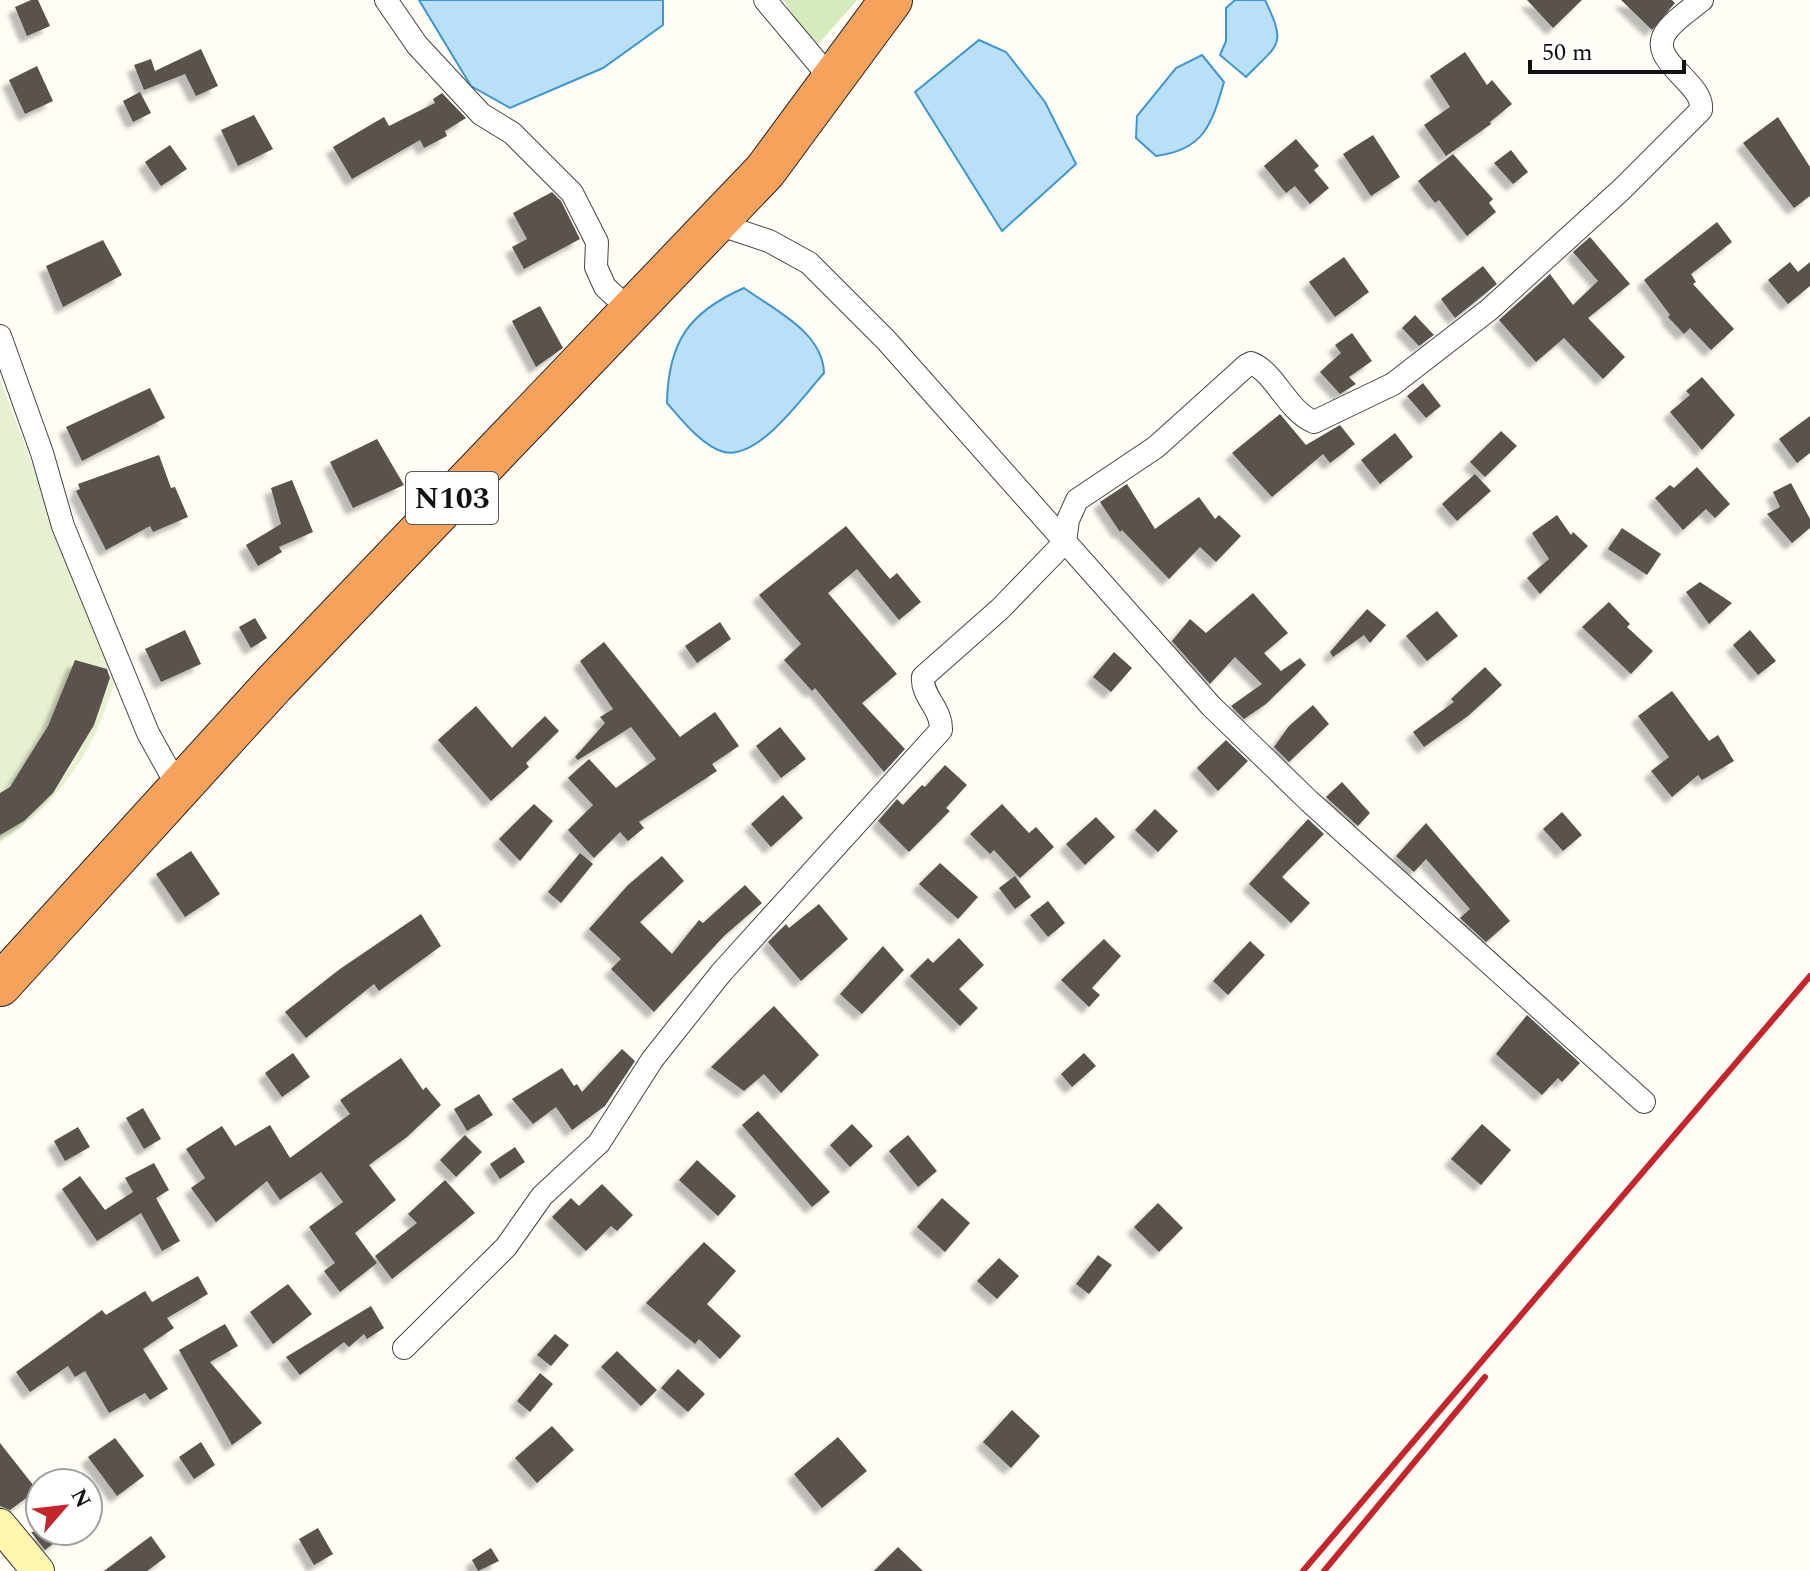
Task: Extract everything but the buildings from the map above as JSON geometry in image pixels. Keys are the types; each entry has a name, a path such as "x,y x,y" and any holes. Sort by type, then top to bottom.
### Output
{"highway":[{"name":"N103","path":"0,985 179,789 765,171 891,0"}],"street":[{"path":"386,0 417,45 481,114 512,133 572,193 597,242 596,267 605,287 631,311"},
{"path":"765,0 832,80"},
{"path":"404,1348 506,1247 542,1196 599,1143 652,1060 721,973 941,730 937,709 922,684 927,670 1000,609 1065,542 1068,520 1077,500 1156,447 1251,363 1263,369 1275,388 1314,422 1393,384 1490,309 1621,190 1701,110 1698,93 1662,51 1661,40 1668,29 1702,0"},
{"path":"715,223 769,241 809,263 886,340 1233,727 1644,1102"},
{"path":"0,336 42,453 63,526 148,733 179,789"},
{"path":"0,1525 38,1571"}],"green space":[{"path":"783,0 857,0 815,48"},
{"path":"0,379 73,573 118,671 100,723 76,768 43,808 0,842 0,835 42,802 72,764 94,721 113,671 75,661 34,752 12,783 0,793"}],"water":[{"path":"419,0 663,0 663,25 603,68 510,108 471,86"},
{"path":"1235,0 1265,0 1276,27 1276,43 1272,50 1246,77 1220,55 1226,41 1226,8"},
{"path":"979,40 1006,52 1045,102 1076,164 1002,231 915,92"},
{"path":"1202,55 1224,82 1210,122 1204,132 1185,148 1156,156 1136,138 1137,116 1176,68"},
{"path":"744,288 806,334 822,358 824,373 765,437 737,452 724,452 700,438 667,403 668,382 677,346 685,332 709,308"}],"railway":[{"path":"1303,1571 1810,976"},
{"path":"1324,1571 1485,1377"}]}
